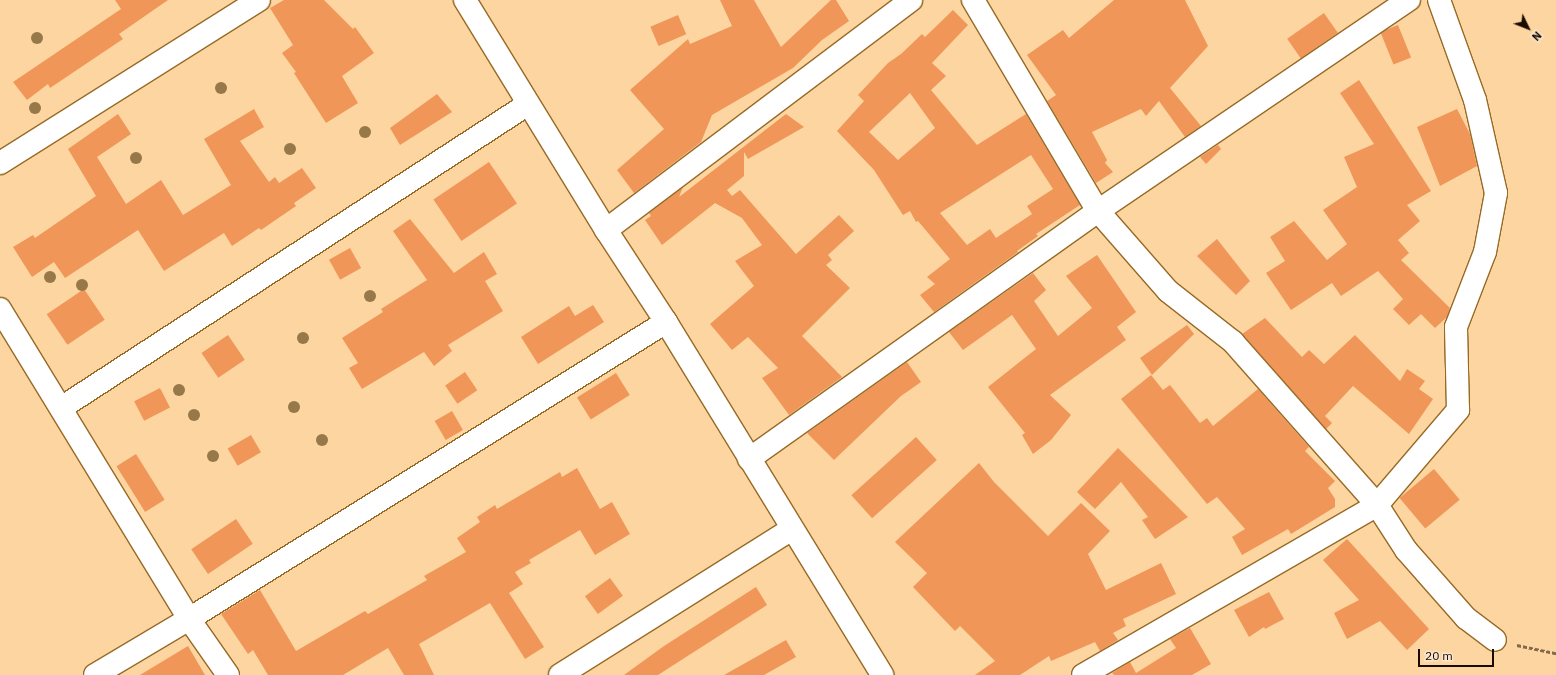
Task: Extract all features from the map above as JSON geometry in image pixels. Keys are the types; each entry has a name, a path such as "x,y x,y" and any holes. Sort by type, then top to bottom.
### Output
{"street":[{"path":"0,163 260,0"},
{"path":"465,0 606,230 666,322 882,675"},
{"path":"606,230 911,0"},
{"path":"974,0 1098,211 1168,291 1233,342 1377,505 1406,550 1466,618 1495,640"},
{"path":"749,459 1098,211 1409,0"},
{"path":"1083,675 1377,505 1458,410 1456,328 1485,252 1496,193 1475,100 1439,0"},
{"path":"60,408 528,104"},
{"path":"0,309 189,619 228,675"},
{"path":"95,675 189,619 666,322"},
{"path":"560,675 792,529"}],"path":[{"path":"1495,640 1556,653"}],"building":[{"path":"115,0 168,0 119,34 123,39 50,88 48,84 27,100 13,82 121,9"},
{"path":"284,0 324,0 353,29 355,27 374,53 342,76 358,103 326,123 294,73 296,72 282,53 293,45 270,8"},
{"path":"720,0 754,0 781,47 831,0 836,0 849,21 822,40 793,68 712,115 701,142 634,193 617,170 664,129 630,90 688,39 690,44 732,26"},
{"path":"1114,0 1185,0 1208,46 1170,88 1201,126 1185,137 1159,101 1146,116 1141,109 1092,132 1107,160 1105,163 1113,172 1096,183 1047,101 1056,95 1027,55 1063,30 1069,38"},
{"path":"953,10 968,25 932,63 946,76 931,90 977,145 1026,114 1080,205 1036,234 1038,236 1017,251 1018,252 934,312 920,295 935,284 927,277 950,259 918,221 916,222 910,211 903,215 874,170 837,131 864,101 858,95 888,63 901,54 922,34 925,37","holes":["910,93 935,128 898,160 869,132","1031,155 1053,189 1027,206 1032,214 996,238 990,229 967,245 940,213"]},
{"path":"1324,13 1338,33 1301,58 1287,39"},
{"path":"678,15 686,34 659,46 650,27"},
{"path":"1398,25 1411,57 1393,65 1380,32"},
{"path":"1359,80 1431,191 1407,205 1420,221 1398,240 1409,253 1401,260 1450,308 1447,317 1435,328 1421,314 1409,325 1393,309 1403,299 1378,271 1341,296 1332,283 1291,310 1266,273 1285,261 1270,237 1294,221 1327,260 1347,244 1323,210 1357,187 1344,157 1374,144 1340,93"},
{"path":"437,94 452,112 400,145 390,128"},
{"path":"254,109 264,127 240,141 269,182 275,177 279,183 302,168 316,188 294,203 296,206 261,230 259,228 232,246 224,233 164,271 138,230 65,278 54,262 32,277 13,247 33,235 35,238 96,196 68,149 118,114 131,134 97,157 126,204 161,180 183,215 231,185 204,139"},
{"path":"1457,109 1470,134 1477,166 1440,186 1417,127"},
{"path":"786,114 804,127 748,159 744,152 744,176 727,190 732,196 740,190 796,254 839,215 854,231 828,255 832,260 826,265 850,288 802,336 842,377 789,415 762,378 778,368 748,337 732,350 710,324 754,286 735,261 762,245 742,218 715,203 662,245 645,220 651,216 649,213 683,187 679,197"},
{"path":"1218,145 1221,149 1206,164 1200,157"},
{"path":"489,162 517,203 461,241 433,199"},
{"path":"410,219 454,273 484,252 497,274 485,281 503,311 448,345 452,351 434,366 424,352 362,389 349,368 358,363 342,338 383,312 381,309 427,280 393,231"},
{"path":"1217,239 1250,281 1236,295 1197,256"},
{"path":"350,248 361,268 340,280 329,260"},
{"path":"1097,255 1136,312 1117,327 1126,340 1050,395 1071,415 1051,440 1033,454 1022,435 1025,433 988,387 1036,349 1012,315 963,350 949,332 1033,273 1046,290 1034,301 1058,336 1092,308 1066,276"},
{"path":"84,289 105,320 67,345 47,314"},
{"path":"593,305 604,322 538,364 521,337 569,306 575,316"},
{"path":"1265,318 1302,357 1309,350 1324,364 1355,335 1400,381 1407,369 1425,381 1419,389 1433,399 1409,434 1353,386 1325,416 1332,423 1326,429 1242,334"},
{"path":"1187,325 1194,334 1152,375 1140,358"},
{"path":"228,335 245,360 218,378 201,353"},
{"path":"907,362 921,382 901,396 834,460 807,433"},
{"path":"465,372 477,390 457,404 445,385"},
{"path":"616,373 630,395 591,419 577,397"},
{"path":"1151,375 1163,390 1170,385 1200,423 1207,418 1213,426 1258,389 1309,447 1305,451 1335,481 1328,488 1335,499 1335,507 1291,534 1288,529 1242,555 1232,537 1245,529 1217,497 1207,504 1121,399"},
{"path":"160,388 170,408 144,421 134,401"},
{"path":"452,411 463,430 446,440 435,421"},
{"path":"251,435 261,452 238,466 228,448"},
{"path":"916,437 937,460 872,518 851,495"},
{"path":"1118,448 1188,517 1155,539 1142,520 1148,517 1121,482 1095,509 1077,492"},
{"path":"136,454 165,500 145,512 116,466"},
{"path":"979,463 994,482 1048,536 1081,503 1110,531 1088,554 1106,590 1161,563 1176,594 1123,619 1126,626 1113,633 1118,640 1100,651 1095,642 1051,661 1049,656 1020,675 975,675 995,661 960,626 955,631 913,587 927,573 895,542"},
{"path":"577,468 600,509 612,502 630,534 595,555 580,530 529,560 531,563 515,572 523,584 509,593 544,647 525,659 490,603 419,644 434,675 404,675 388,648 343,675 268,675 253,650 248,654 221,614 260,590 296,651 365,611 368,614 427,580 424,576 466,552 457,538 480,522 477,517 495,505 497,509 560,472 562,477"},
{"path":"1434,469 1460,500 1425,529 1400,498"},
{"path":"236,519 253,544 208,574 191,549"},
{"path":"1347,539 1429,629 1407,650 1380,621 1347,639 1334,613 1359,600 1323,560"},
{"path":"610,578 623,596 598,614 585,596"},
{"path":"756,587 767,605 658,675 624,675 664,646"},
{"path":"1269,592 1284,619 1265,629 1264,627 1249,637 1234,610"},
{"path":"1190,628 1211,664 1192,675 1114,675 1112,673 1130,662 1136,673 1176,648 1170,639"},
{"path":"786,640 796,657 764,675 724,675"},
{"path":"188,646 205,675 140,675"}]}
